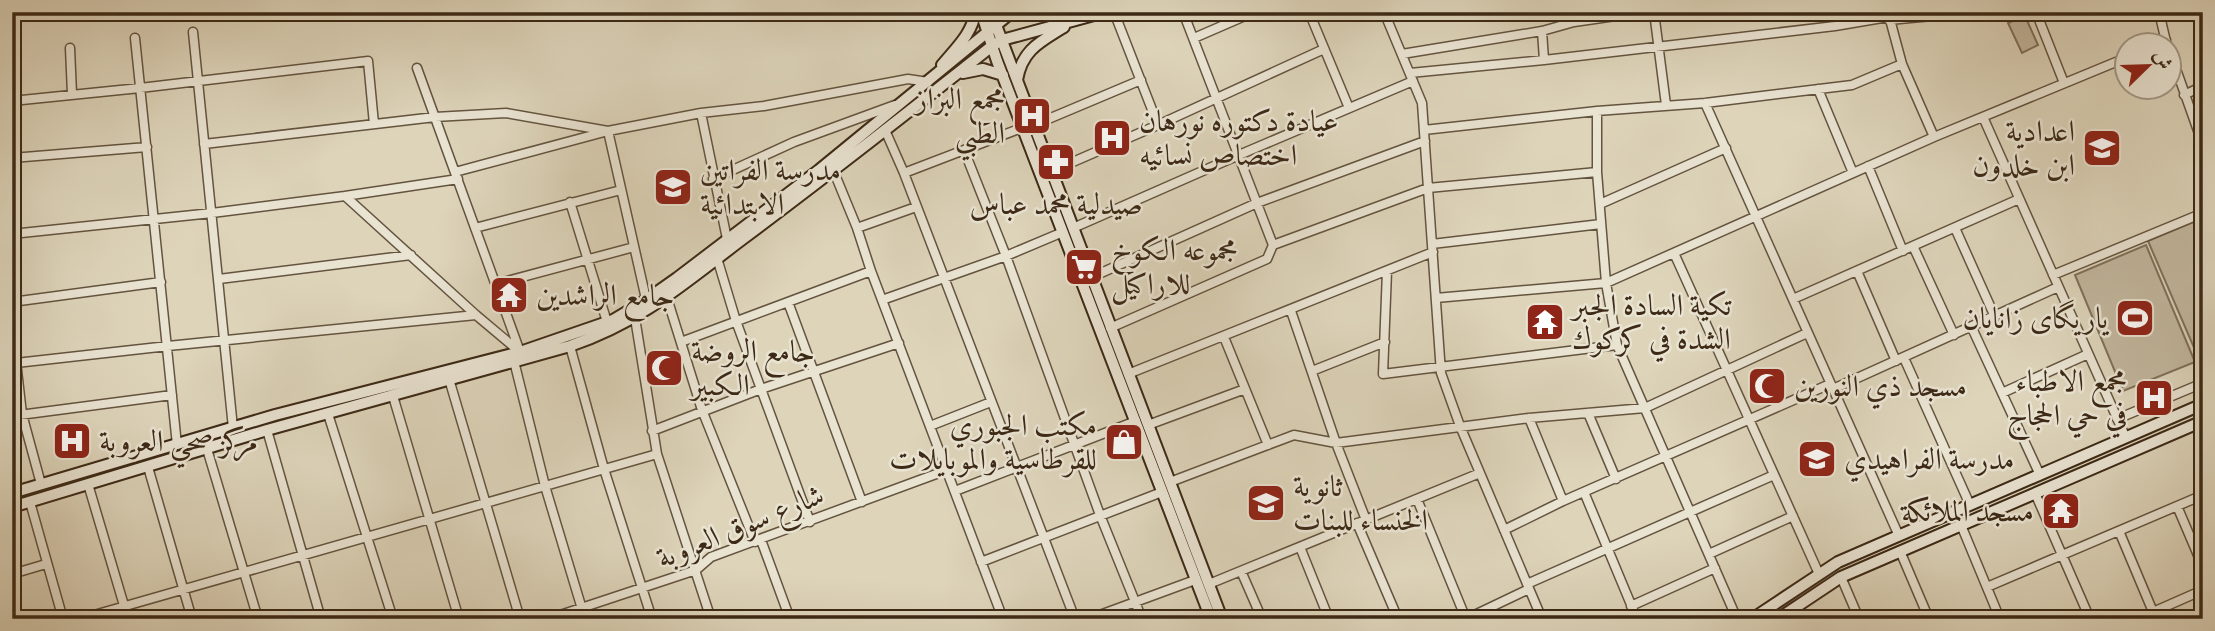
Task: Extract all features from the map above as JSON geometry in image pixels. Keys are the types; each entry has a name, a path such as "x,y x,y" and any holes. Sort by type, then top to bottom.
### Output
{"main road":[{"path":"928,82 964,38 974,22 975,12"},
{"path":"981,12 1017,80 1029,126 1211,619"},
{"path":"992,12 992,30"},
{"path":"12,507 267,430 449,379 517,357 607,322 646,299 819,170 1012,12"},
{"path":"1017,12 997,43 1003,75 1052,171 1068,230 1092,276 1222,619"},
{"path":"1039,12 1067,23"},
{"path":"12,493 295,410 570,346 599,336 667,298 834,172 997,43 1105,12"},
{"path":"1017,80 1021,62 1028,52 1067,23"},
{"path":"951,78 979,69 1003,75"},
{"path":"1752,619 1838,562 2203,404"},
{"path":"295,410 298,422"},
{"path":"1778,619 1792,615 1841,577 2202,424"}],"street":[{"path":"1114,12 1158,125"},
{"path":"1110,328 1267,259 1273,245 1183,12"},
{"path":"1194,38 1254,12"},
{"path":"1309,12 1349,108"},
{"path":"1384,12 1422,103 1440,368 1460,426 1542,619"},
{"path":"1572,12 1574,22"},
{"path":"1402,54 1643,12"},
{"path":"1654,12 1666,105"},
{"path":"882,300 1006,256 1068,230 1349,108 1411,77 1658,45 1835,26 1888,16 1975,12"},
{"path":"2036,12 2064,83"},
{"path":"2159,12 2164,32"},
{"path":"1888,16 1902,64 1934,137"},
{"path":"1542,31 1544,60"},
{"path":"192,32 233,428"},
{"path":"135,38 177,445"},
{"path":"70,48 72,94"},
{"path":"1052,171 1324,49"},
{"path":"12,101 368,61 374,124"},
{"path":"1436,298 1606,283 1934,137 2114,62"},
{"path":"1424,130 1597,111 1705,103 1852,85 1902,64"},
{"path":"417,68 496,284 517,357 545,486 585,619"},
{"path":"12,234 345,196 456,175 608,131 908,79 928,82"},
{"path":"904,173 1141,80"},
{"path":"2203,86 2184,95 2203,145"},
{"path":"1818,89 1853,173"},
{"path":"713,178 794,142 906,100"},
{"path":"1705,103 1899,536"},
{"path":"1597,111 1597,172 1606,283 1617,345 1737,619"},
{"path":"701,113 727,239"},
{"path":"204,144 435,117 515,114 608,131"},
{"path":"1983,117 2125,436"},
{"path":"885,130 904,173 1075,619"},
{"path":"608,131 646,299"},
{"path":"1092,276 1257,204 1425,141"},
{"path":"12,159 147,147"},
{"path":"1600,204 1726,148"},
{"path":"964,150 1142,619"},
{"path":"1868,166 1903,251"},
{"path":"834,172 1003,619"},
{"path":"1273,245 1428,188 1597,172"},
{"path":"475,228 621,190"},
{"path":"345,196 476,315 517,357"},
{"path":"1793,299 2020,199"},
{"path":"570,202 607,322"},
{"path":"857,228 916,207"},
{"path":"2053,275 2203,213"},
{"path":"1128,374 1291,311 1387,271 1432,248 1601,224"},
{"path":"1955,228 1995,317"},
{"path":"1913,246 1954,335"},
{"path":"496,284 634,247"},
{"path":"1674,253 1819,575"},
{"path":"219,279 411,255"},
{"path":"717,258 736,321 810,522"},
{"path":"681,342 871,271"},
{"path":"1387,271 1383,374 1617,345"},
{"path":"1857,271 1970,505"},
{"path":"12,302 162,282"},
{"path":"1504,530 1563,501 1750,420 1972,328 2058,287"},
{"path":"667,298 702,410 790,619"},
{"path":"788,302 862,502"},
{"path":"1291,311 1398,619"},
{"path":"16,363 476,315"},
{"path":"635,318 657,454 711,619"},
{"path":"12,326 17,415 41,484"},
{"path":"1972,328 2040,475"},
{"path":"1170,482 1294,435 1336,443 1529,418 1645,408 1807,333"},
{"path":"1224,337 1268,445"},
{"path":"1312,371 1385,342"},
{"path":"652,431 702,410 899,343"},
{"path":"570,346 604,469 652,619"},
{"path":"2003,393 2088,354"},
{"path":"449,379 520,619"},
{"path":"2117,419 2203,383"},
{"path":"1148,425 1245,389"},
{"path":"17,415 172,395"},
{"path":"393,396 459,619"},
{"path":"930,426 991,402"},
{"path":"1588,413 1616,479"},
{"path":"328,414 393,619"},
{"path":"1529,418 1563,501"},
{"path":"955,491 1136,421"},
{"path":"267,430 321,619"},
{"path":"207,449 258,619"},
{"path":"80,619 657,454"},
{"path":"148,467 192,619"},
{"name":"شارع سوق العروبة","path":"548,619 696,569 711,557 947,470"},
{"path":"1209,584 1480,473"},
{"path":"1417,499 1466,619 1608,549 1774,475"},
{"path":"89,484 128,619"},
{"path":"981,562 1162,492"},
{"path":"1584,492 1635,618"},
{"path":"2035,493 2090,619"},
{"path":"1987,587 2203,495"},
{"path":"30,502 63,619"},
{"path":"2177,506 2202,565"},
{"path":"1709,554 1793,516"},
{"path":"1961,525 2000,619"},
{"path":"2119,531 2154,615 2203,590"},
{"path":"1300,547 1329,619"},
{"path":"1900,551 1929,619"},
{"path":"12,574 46,564"},
{"path":"1631,606 1715,568"},
{"path":"1241,571 1262,619"},
{"path":"1841,577 1859,619"},
{"path":"1089,619 1195,580"}],"shaded area":[{"path":"2025,16 2038,45 2022,53 2008,23"},
{"path":"2203,218 2203,363 2201,364 2148,241"},
{"name":"یاریگای زانایان","path":"2146,245 2195,362 2123,391 2075,275"}],"place":[{"name":"مجمع البزاز الطبي","path":"1032,116"},
{"name":"عيادة دكتوره نورهان اختصاص نسائيه","path":"1112,138"},
{"name":"اعدادية ابن خلدون","path":"2102,148"},
{"name":"صيدلية محمد عباس","path":"1056,162"},
{"name":"مدرسة الفراتين الابتدائية","path":"673,187"},
{"name":"مجموعه الكوخ للاراكيل","path":"1084,267"},
{"name":"جامع الراشدين","path":"509,295"},
{"name":"یاریگای زانایان","path":"2135,318"},
{"name":"تكية السادة الجبر الشدة في كركوك","path":"1545,322"},
{"name":"جامع الروضة الكبير","path":"664,368"},
{"name":"مسجد ذي النورين","path":"1767,386"},
{"name":"مجمع الاطباء في حي الحجاج","path":"2154,398"},
{"name":"مركز صحي العروبة","path":"72,441"},
{"name":"مكتب الجبوري للقرطاسية والموبايلات","path":"1124,442"},
{"name":"مدرسة الفراهيدي","path":"1817,459"},
{"name":"ثانوية الخنساء للبنات","path":"1266,503"},
{"name":"مسجد الملائكة","path":"2061,511"}]}
